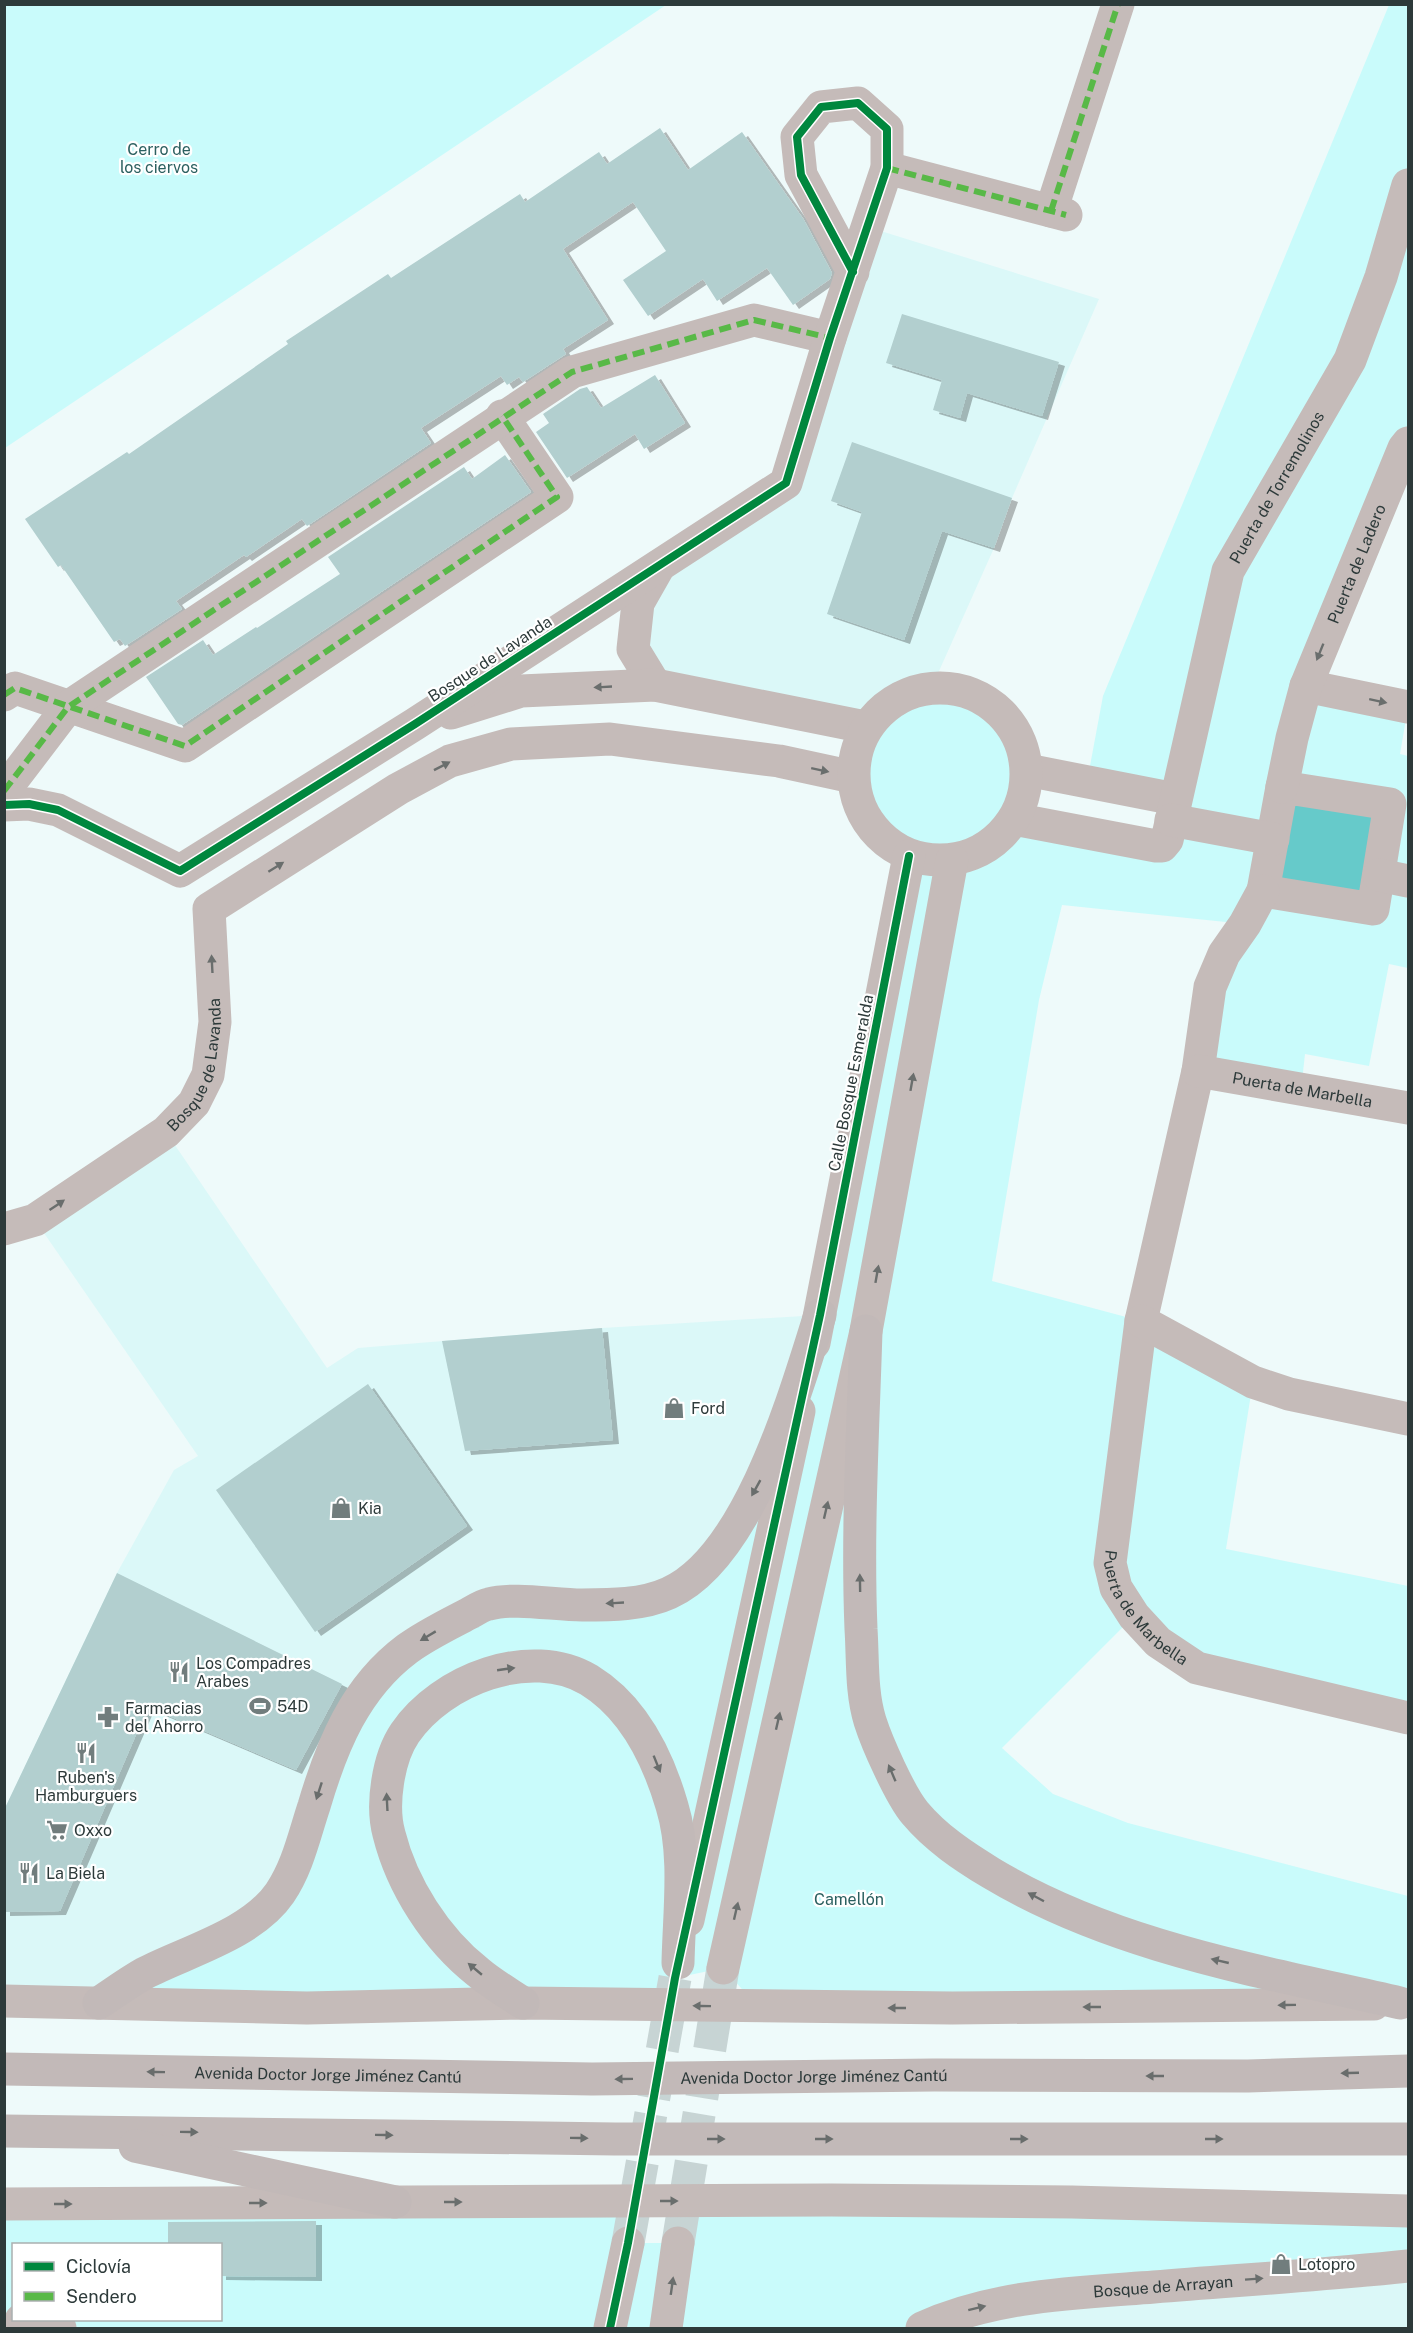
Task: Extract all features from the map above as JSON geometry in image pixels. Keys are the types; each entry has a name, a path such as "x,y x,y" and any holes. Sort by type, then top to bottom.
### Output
{"main road":[{"path":"99,2003 142,1975 242,1927 264,1912 280,1894 294,1868 337,1737 367,1686 408,1648 490,1603 583,1605 644,1602 669,1593 693,1578 731,1533 762,1477 787,1419 820,1315"},
{"path":"866,1331 859,1581 864,1692 870,1720 898,1786 913,1811 940,1838 971,1860 1056,1908 1185,1953 1404,2003"},
{"path":"523,2003 478,1973 435,1927 407,1882 388,1833 386,1789 393,1761 404,1734 424,1711 448,1693 470,1680 500,1668 535,1666 562,1669 588,1680 610,1696 633,1722 653,1753 673,1808 680,1854 677,1970"},
{"name":"Avenida Doctor Jorge Jiménez Cantú","path":"4,2069 592,2079 934,2074 1248,2076 1408,2071"},
{"path":"4,2131 615,2139 1408,2139"},
{"path":"69,2131 395,2202"},
{"path":"30,2321 60,2328"}],"street":[{"path":"887,168 1059,213 1118,4"},
{"name":"Bosque de Lavanda","path":"4,805 29,804 58,810 180,871 415,724 786,483 830,338 853,272 887,168 887,129 858,103 821,107 797,137 801,174 853,272"},
{"name":"Puerta de Torremolinos","path":"1014,819 1145,844 1162,846 1167,840 1165,804 1228,571 1350,360 1381,277 1408,185"},
{"path":"4,791 68,707 502,416 572,372 754,320 830,338"},
{"path":"4,695 15,688 185,746 557,497 502,416"},
{"name":"Puerta de Ladero","path":"1273,839 1292,738 1306,686 1408,443"},
{"name":"Bosque de Lavanda","path":"661,563 638,603 633,649 666,687"},
{"path":"1306,686 1408,707"},
{"name":"Bosque de Lavanda","path":"415,724 521,692 666,687 865,727"},
{"path":"931,689 959,690 985,701 1007,719 1021,742 1027,770 1024,795 1014,819 998,839 977,853 952,860 909,856 874,831 859,805 853,777 865,727 904,696 931,689"},
{"name":"Bosque de Lavanda","path":"4,1229 35,1220 166,1132 194,1103 208,1076 215,1022 209,909 398,789 450,761 511,744 610,739 779,762 853,777"},
{"path":"1027,770 1087,782 1165,804 1273,839"},
{"path":"1263,891 1373,909 1394,878 1390,804 1282,787"},
{"name":"Puerta de Marbella","path":"1273,839 1263,891 1245,924 1224,954 1210,987 1198,1071 1141,1321 1110,1563 1116,1588 1134,1616 1158,1642 1197,1668 1408,1718"},
{"path":"218,848 244,888"},
{"name":"Calle Bosque Esmeralda","path":"677,1970 820,1315 909,856"},
{"path":"723,1968 866,1331 952,860"},
{"name":"Puerta de Marbella","path":"1198,1071 1408,1108"},
{"path":"1141,1321 1207,1359 1253,1382 1289,1394 1408,1419"},
{"path":"4,2001 307,2008 523,2003 964,2008 1404,2003"},
{"path":"4,2204 854,2200 1408,2211"},
{"path":"610,2328 628,2243"},
{"path":"666,2328 678,2243"},
{"name":"Bosque de Arrayan","path":"922,2328 972,2309 1013,2300 1408,2266"}],"shaded area":[{"path":"868,227 1099,299 1012,498 994,548 931,689 904,696 865,727 655,685 638,603 786,483"},
{"path":"166,1132 327,1368 358,1348 602,1328 820,1315 731,1533 280,1894 99,2003 5,2001 4,1810 117,1573 174,1470 198,1456 35,1220"},
{"path":"1408,2266 1408,2328 922,2328 944,2318"}],"green space":[{"name":"Cerro de los ciervos","path":"5,4 666,4 666,5 5,448"},
{"name":"Camellón","path":"1389,5 1408,5 1408,443 1306,686 1408,707 1400,754 1408,756 1408,968 1389,964 1369,1066 1305,1054 1301,1090 1198,1071 1245,924 1062,905 1039,1000 992,1281 1141,1321 1253,1382 1226,1549 1408,1586 1408,1718 1197,1668 1134,1616 1002,1748 1053,1794 1128,1823 1408,1896 1408,2003 758,2007 723,1968 675,1978 646,2006 99,2003 264,1912 367,1686 496,1604 693,1578 787,1419 909,856 875,832 860,808 855,779 864,729 881,711 912,694 929,689 947,688 964,691 981,698 995,708 1018,736 1027,770 1025,789 1014,818 1156,846 1175,799 1087,782 1103,696"},
{"path":"5,2200 636,2201 628,2243 678,2243 690,2200 1408,2211 1408,2266 922,2328 5,2328"}],"water":[{"path":"1282,787 1390,804 1373,909 1263,891"}],"building":[{"path":"660,128 688,170 742,132 804,220 832,273 830,279 793,305 767,268 717,301 703,279 648,316 623,280 666,251 633,202 563,249 608,320 563,349 566,354 523,382 519,377 507,385 501,376 421,428 431,443 307,526 302,519 246,557 244,555 176,601 182,609 125,646 120,639 114,642 61,565 58,567 25,519 127,452 129,454 288,344 286,341 388,274 391,278 520,194 525,202 599,152 607,164"},
{"path":"902,314 1059,362 1042,416 967,393 960,418 933,410 942,380 886,363"},
{"path":"655,375 685,423 644,449 635,434 567,478 536,432 549,423 543,414 580,389 587,387 601,408"},
{"path":"852,442 1012,498 994,548 942,531 904,640 827,614 862,512 831,501"},
{"path":"505,455 531,492 182,725 178,724 146,677 203,640 213,655 257,628 340,574 328,557 464,467 472,479"},
{"path":"602,1328 613,1440 465,1451 442,1341"},
{"name":"Kia","path":"368,1384 467,1526 315,1632 216,1490"},
{"path":"117,1573 342,1684 296,1770 148,1707 60,1911 4,1912 4,1810"},
{"path":"316,2221 316,2277 222,2276 222,2243 168,2243 168,2222"}],"tunnel":[{"path":"678,2243 723,1968"},
{"path":"628,2243 675,1978"}],"marked path":[{"path":"1051,211 1118,4"},
{"path":"887,168 1066,215"},
{"path":"4,791 68,707 572,372 754,320 830,338"},
{"path":"4,695 15,688 185,746 557,497 502,416"}],"cycle path":[{"path":"4,805 29,804 58,810 180,871 415,724 786,483 830,338 887,168 887,129 858,103 821,107 797,137 801,175 853,272"},
{"path":"610,2328 628,2243 675,1978 820,1315 909,856"}],"place":[{"name":"Ford","path":"674,1408"},
{"name":"Kia","path":"341,1508"},
{"name":"Los Compadres Arabes","path":"179,1672"},
{"name":"54D","path":"260,1706"},
{"name":"Farmacias del Ahorro","path":"108,1717"},
{"name":"Ruben's Hamburguers","path":"86,1753"},
{"name":"Oxxo","path":"57,1830"},
{"name":"La Biela","path":"29,1873"},
{"name":"Lotopro","path":"1281,2264"}]}
